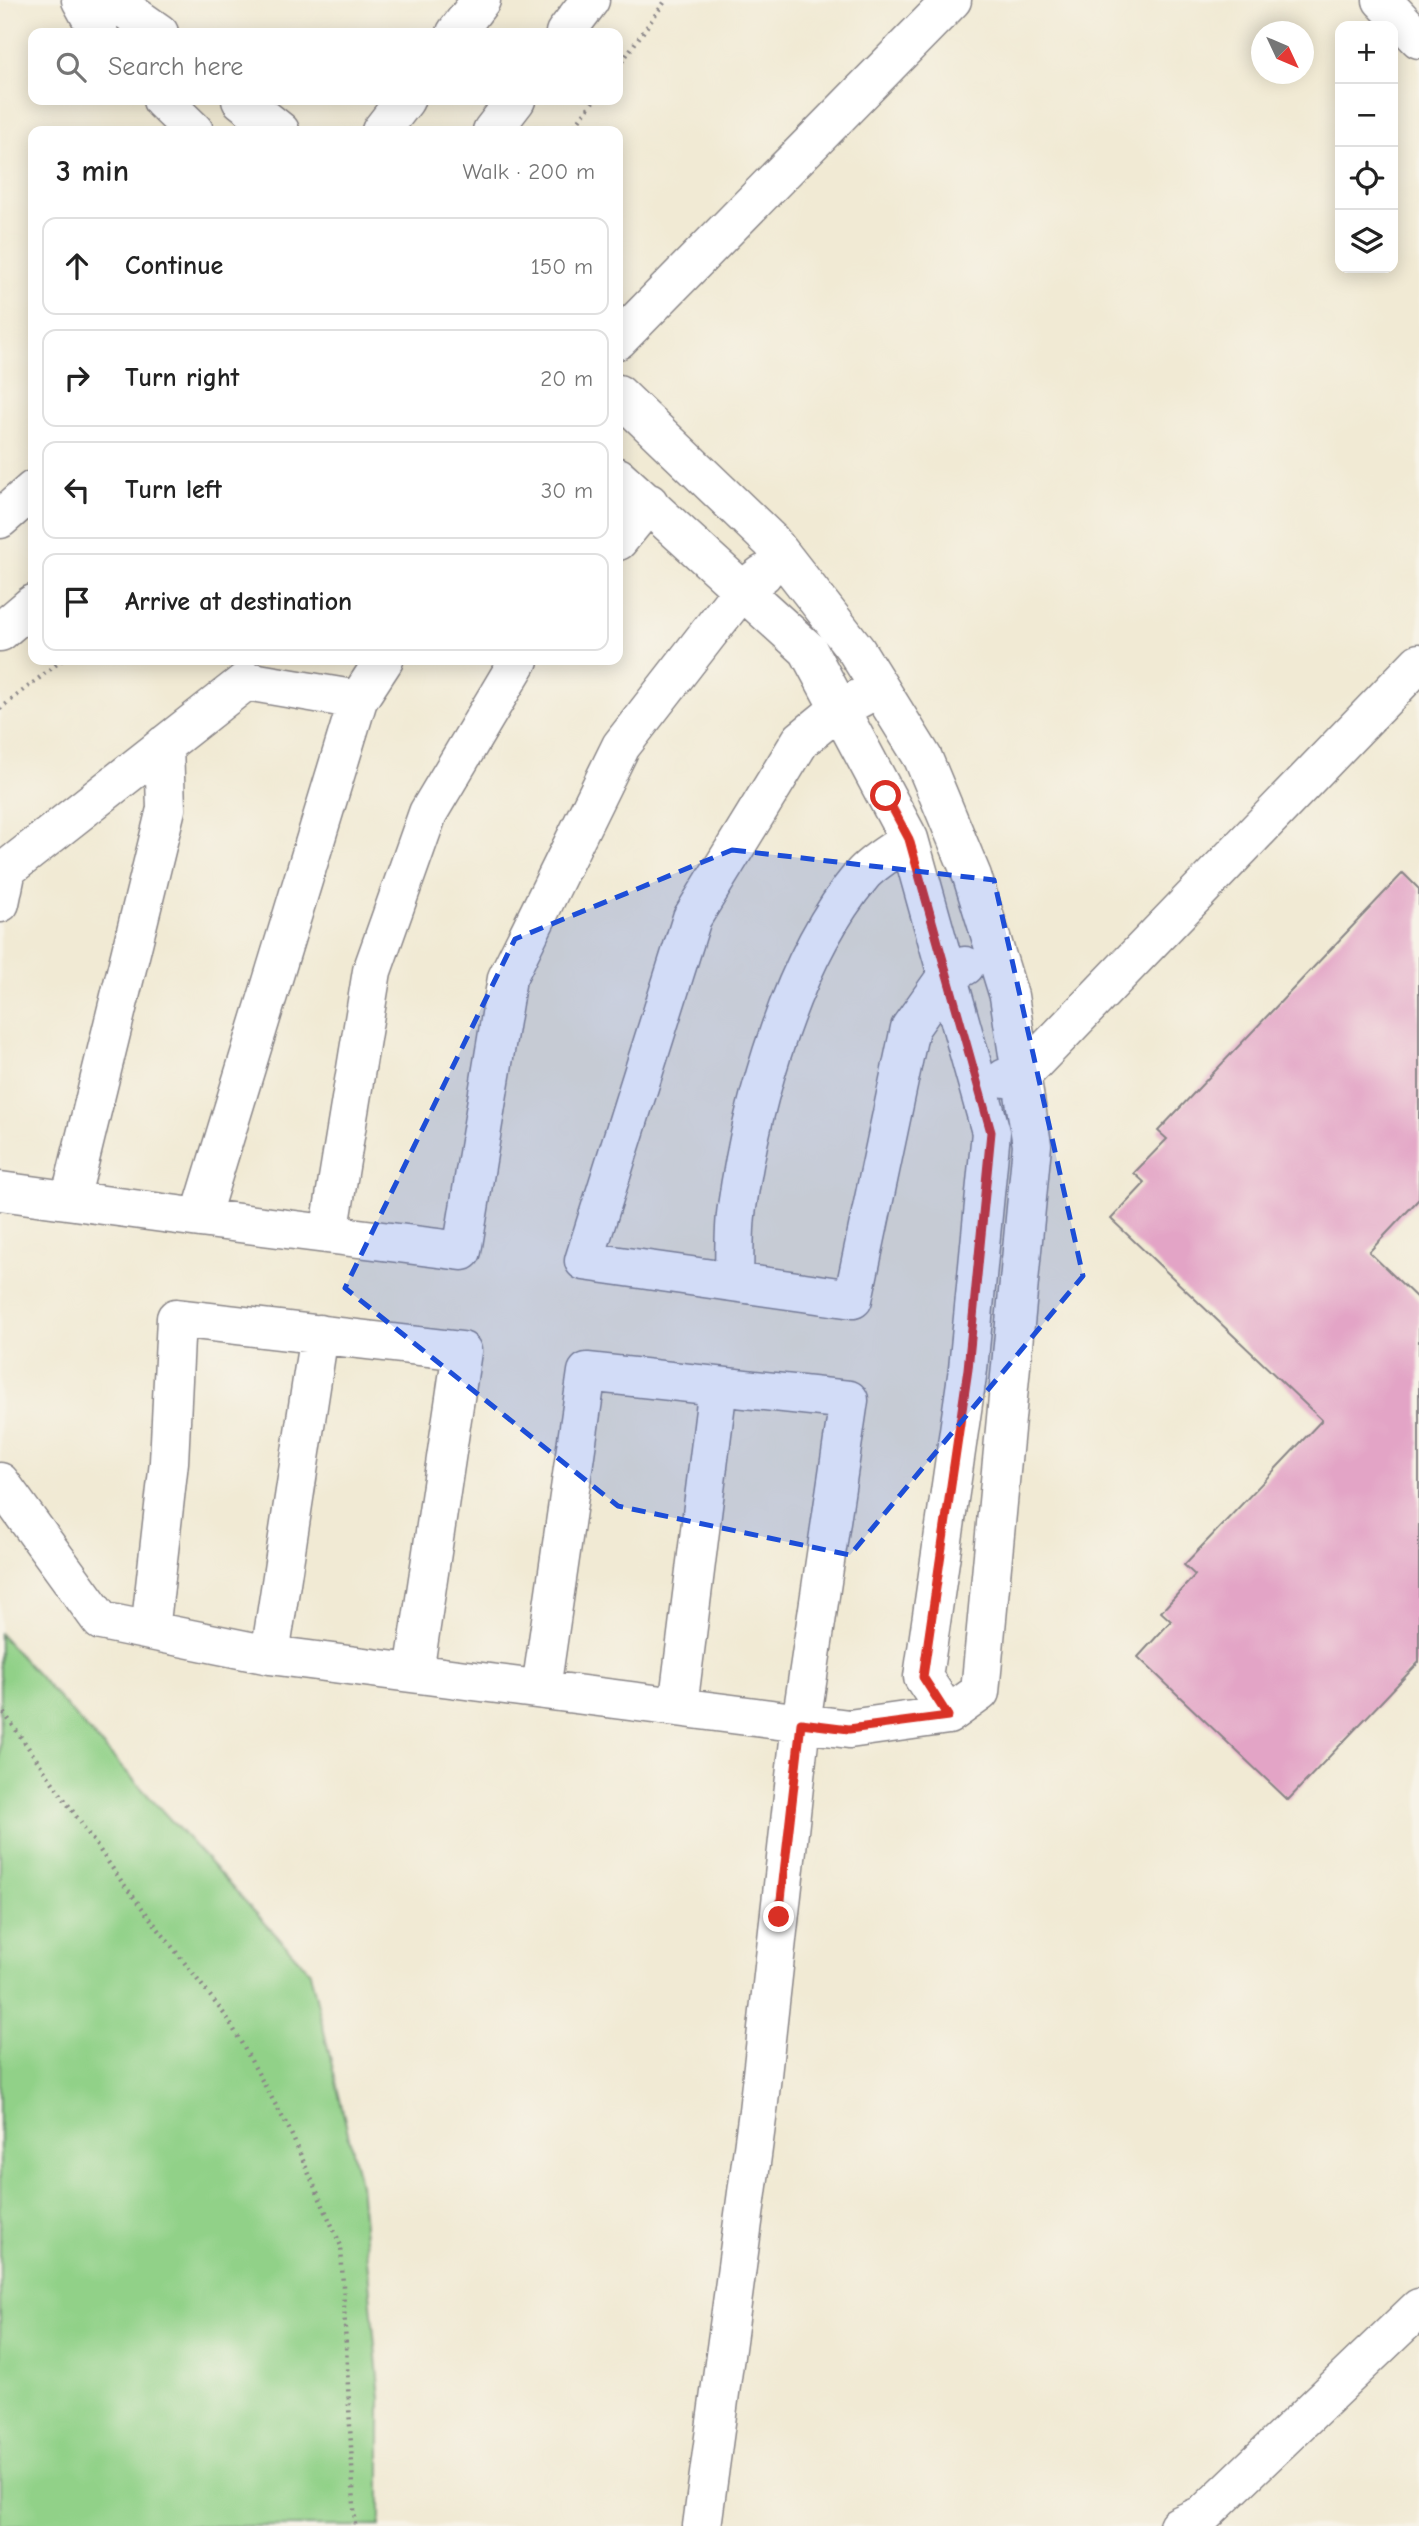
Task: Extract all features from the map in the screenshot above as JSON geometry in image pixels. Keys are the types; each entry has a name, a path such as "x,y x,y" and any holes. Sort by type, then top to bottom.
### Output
{"street":[{"path":"81,0 96,28"},
{"path":"112,0 152,28"},
{"path":"460,28 481,0"},
{"path":"569,28 590,0"},
{"path":"623,335 952,0"},
{"path":"1382,0 1419,39"},
{"path":"167,105 189,126"},
{"path":"247,105 274,126"},
{"path":"384,126 401,105"},
{"path":"496,126 512,105"},
{"path":"0,1482 101,1621 270,1655 849,1729 948,1716 980,1692 1032,1145 1009,996 972,876 923,758 856,650 771,541 623,399"},
{"path":"623,481 808,650 909,839 978,1082 991,1132 968,1369 923,1677 948,1716"},
{"path":"0,519 28,494"},
{"path":"623,535 649,503"},
{"path":"0,1191 462,1251 506,978 621,746 742,590 784,558"},
{"path":"0,632 28,608"},
{"path":"978,1082 1021,1076 1419,663"},
{"path":"200,1217 358,700 381,665"},
{"path":"329,1234 372,971 428,813 516,665"},
{"path":"0,903 7,869 246,681 358,700"},
{"path":"879,687 839,709 801,740 692,918 584,1261 853,1299 910,1028 948,974 995,952"},
{"path":"70,1200 166,809 164,745"},
{"path":"734,1282 736,1210 755,1112 792,1001 820,934 864,874 909,839"},
{"path":"150,1631 169,1462 176,1318 462,1351 414,1673"},
{"path":"270,1655 319,1335"},
{"path":"541,1689 587,1372 849,1400 801,1723 758,2111 702,2526"},
{"path":"678,1707 718,1386"},
{"path":"1178,2526 1204,2514 1419,2308"}],"path":[{"path":"623,60 666,0"},
{"path":"575,126 590,105"},
{"path":"0,709 56,665"},
{"path":"0,1707 122,1882 228,2019 289,2129 341,2246 355,2526"}],"highlighted area":[{"path":"732,850 994,880 1083,1276 850,1555 618,1506 345,1288 515,939"}],"green space":[{"path":"0,1634 310,1972 360,2184 380,2399 380,2526 0,2526"}],"building":[{"path":"1403,873 1419,889 1419,1199 1369,1252 1419,1300 1419,1662 1288,1800 1138,1657 1171,1621 1161,1612 1195,1575 1184,1565 1322,1420 1111,1219 1145,1183 1134,1173 1167,1139 1158,1131"}],"route":[{"path":"779,1917 801,1723 849,1729 948,1716 923,1677 968,1369 991,1132 909,839 886,796"}]}
